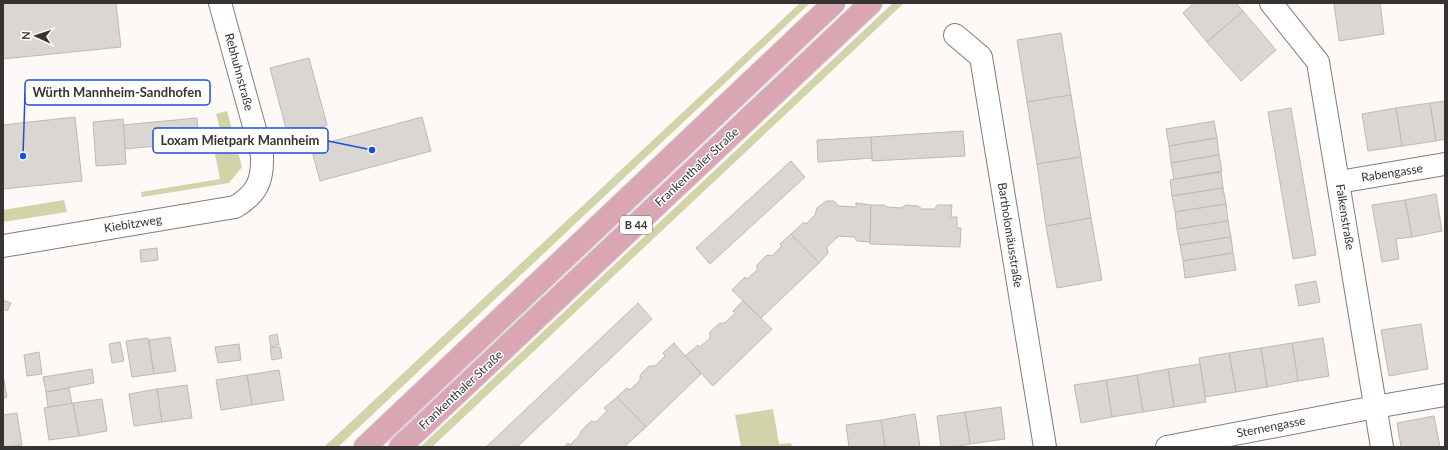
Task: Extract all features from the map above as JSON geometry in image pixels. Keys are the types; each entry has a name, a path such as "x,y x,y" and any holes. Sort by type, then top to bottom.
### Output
{"main road":[{"name":"Frankenthaler Straße","path":"365,447 834,3"},
{"name":"Frankenthaler Straße","path":"400,447 871,3"}],"street":[{"name":"Rebhuhnstraße","path":"220,3 262,155 263,164 257,188"},
{"name":"Falkenstraße","path":"1271,3 1318,62 1382,447"},
{"name":"Bartholomäusstraße","path":"955,35 981,57 1045,447"},
{"name":"Rabengasse","path":"1339,182 1445,164"},
{"name":"Kiebitzweg","path":"3,246 234,207 247,200 257,188"},
{"name":"Sternengasse","path":"1167,447 1374,406 1445,395"}],"green space":[{"path":"800,3 810,3 338,447 324,447"},
{"path":"893,3 904,3 432,447 420,447"},
{"path":"227,111 242,167 229,183 142,197 141,192 220,179 215,154 226,152 216,114"},
{"path":"64,200 67,212 3,222 3,210"},
{"path":"773,409 779,444 791,443 792,447 741,447 735,415"}],"building":[{"path":"3,3 116,3 121,47 3,59"},
{"path":"1194,3 1236,3 1243,11 1207,42 1183,13"},
{"path":"1334,3 1380,3 1384,34 1339,41"},
{"path":"1243,11 1276,50 1241,81 1207,42"},
{"path":"1061,33 1071,95 1027,102 1017,40"},
{"path":"309,58 327,125 288,136 270,68"},
{"path":"1071,95 1081,157 1037,164 1027,102"},
{"path":"1445,101 1445,139 1436,141 1430,103"},
{"path":"1430,103 1436,141 1402,146 1396,108"},
{"path":"1291,108 1316,255 1293,259 1268,112"},
{"path":"1396,108 1402,146 1368,151 1362,114"},
{"path":"75,117 82,181 3,189 3,125"},
{"path":"422,117 431,151 320,181 311,147"},
{"path":"197,118 199,142 125,149 123,125"},
{"path":"123,119 126,164 96,166 93,122"},
{"path":"1214,121 1217,138 1169,146 1166,129"},
{"path":"963,131 965,156 872,161 871,137"},
{"path":"871,137 872,158 818,162 817,140"},
{"path":"1217,138 1219,155 1171,163 1169,146"},
{"path":"1219,155 1222,171 1174,179 1171,163"},
{"path":"1081,157 1091,218 1046,226 1037,164"},
{"path":"791,161 805,177 710,264 696,248"},
{"path":"1221,172 1223,188 1172,196 1170,180"},
{"path":"1223,188 1226,204 1175,212 1172,196"},
{"path":"1436,194 1442,231 1412,237 1405,200"},
{"path":"1405,200 1412,237 1396,239 1399,259 1382,262 1372,205"},
{"path":"826,201 834,201 839,206 856,207 856,203 871,205 870,242 857,241 854,237 839,236 827,247 828,253 819,263 791,234 804,222 806,224 815,215 817,208"},
{"path":"1226,204 1228,221 1177,229 1175,212"},
{"path":"871,205 884,205 887,207 901,208 906,205 918,206 922,209 935,209 937,205 952,205 951,217 957,217 957,228 961,228 960,247 870,244"},
{"path":"1091,218 1102,280 1057,288 1046,226"},
{"path":"1228,221 1231,237 1180,245 1177,229"},
{"path":"791,234 819,263 761,318 732,290 745,277 747,279 757,270 757,265 767,255 772,256 782,246 780,244"},
{"path":"1231,237 1233,253 1183,261 1180,245"},
{"path":"157,248 158,260 141,262 140,250"},
{"path":"1233,253 1236,270 1185,278 1183,261"},
{"path":"1316,281 1320,302 1299,306 1295,285"},
{"path":"3,300 11,303 7,311 3,309"},
{"path":"743,301 772,329 713,386 685,356 698,345 700,347 710,338 710,332 720,323 725,323 735,313 733,311"},
{"path":"638,303 652,319 517,447 486,447"},
{"path":"1421,324 1428,369 1389,376 1381,330"},
{"path":"277,334 279,345 271,347 269,336"},
{"path":"170,337 176,371 154,374 149,340"},
{"path":"148,338 154,374 132,377 126,341"},
{"path":"1323,338 1329,376 1298,381 1292,343"},
{"path":"120,342 124,361 112,363 109,344"},
{"path":"674,343 701,374 646,427 617,397 627,388 630,390 640,380 640,375 649,366 655,366 665,356 663,353"},
{"path":"1292,343 1298,381 1267,387 1261,348"},
{"path":"239,344 241,360 218,363 215,347"},
{"path":"280,347 282,358 272,360 270,348"},
{"path":"1261,348 1267,387 1236,392 1229,353"},
{"path":"39,352 42,374 27,376 24,355"},
{"path":"1229,353 1236,392 1205,397 1199,358"},
{"path":"1200,364 1206,402 1174,407 1168,369"},
{"path":"92,369 94,383 46,392 43,377"},
{"path":"1168,369 1174,407 1143,412 1137,375"},
{"path":"279,370 284,400 252,405 247,375"},
{"path":"3,375 7,397 3,398"},
{"path":"247,375 252,405 221,410 216,380"},
{"path":"1137,375 1143,412 1112,417 1106,380"},
{"path":"1106,380 1112,417 1081,423 1074,385"},
{"path":"187,385 192,418 162,422 157,389"},
{"path":"69,388 72,404 48,407 46,392"},
{"path":"157,389 162,422 134,426 129,394"},
{"path":"617,397 646,427 624,447 564,447 568,443 570,445 591,421 596,422 607,411 604,408"},
{"path":"102,399 107,431 79,436 73,403"},
{"path":"73,403 79,436 49,440 44,408"},
{"path":"1001,407 1005,439 970,444 965,412"},
{"path":"965,412 970,444 954,447 941,447 937,416"},
{"path":"17,413 22,445 3,447 3,415"},
{"path":"915,414 920,447 885,447 881,420"},
{"path":"1434,416 1440,447 1401,447 1397,423"},
{"path":"881,420 885,447 849,447 846,425"}],"place":[{"name":"Loxam Mietpark Mannheim","path":"372,150"},
{"name":"Würth Mannheim-Sandhofen","path":"23,156"}]}
